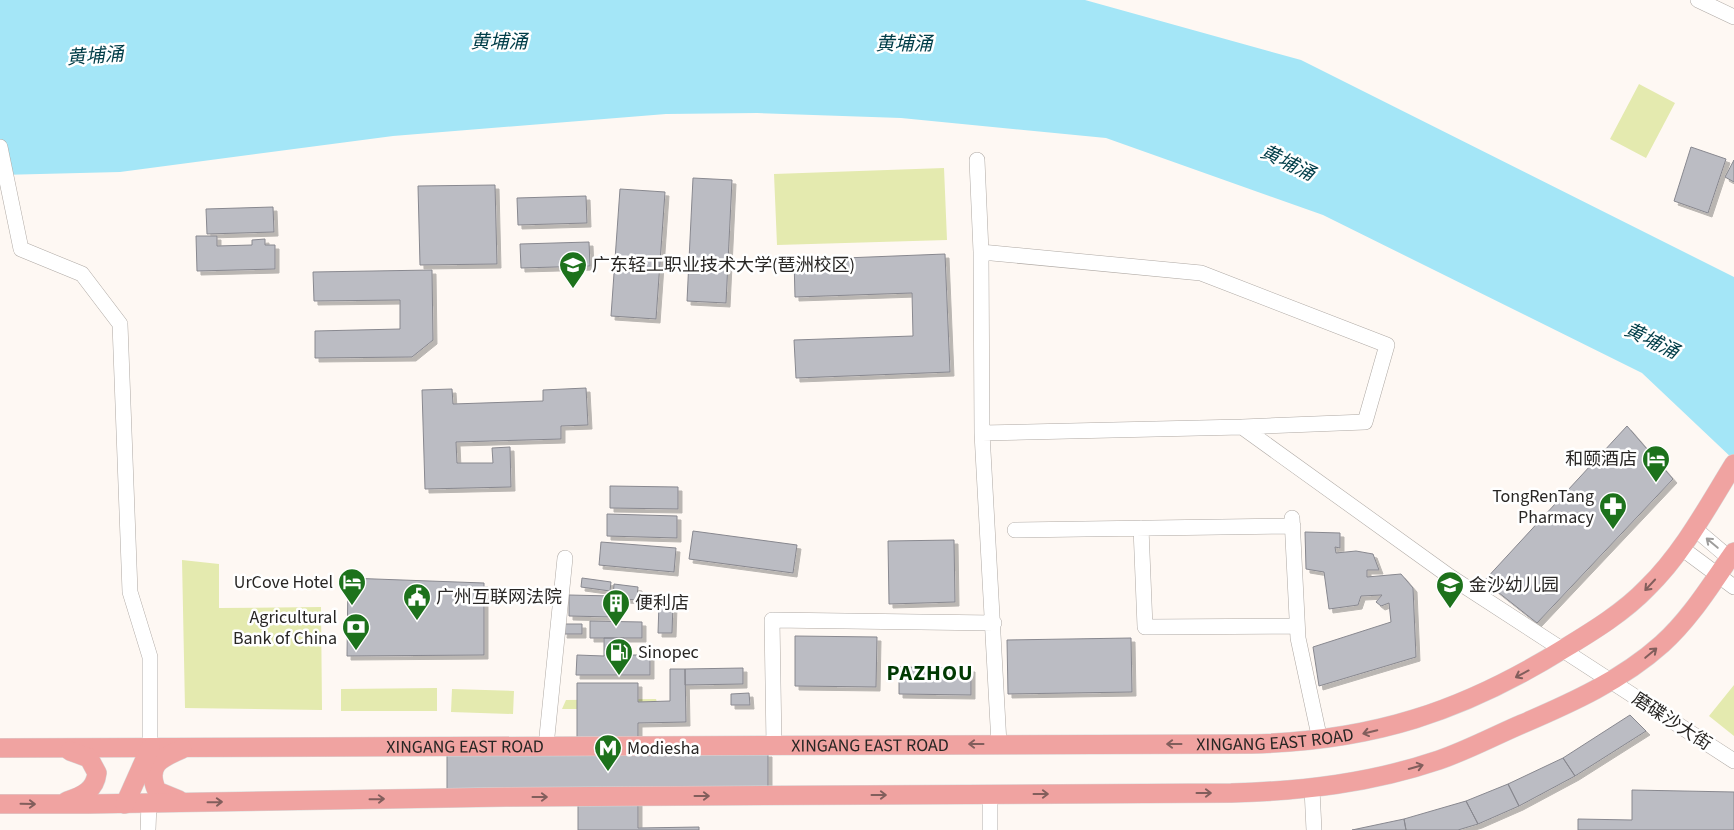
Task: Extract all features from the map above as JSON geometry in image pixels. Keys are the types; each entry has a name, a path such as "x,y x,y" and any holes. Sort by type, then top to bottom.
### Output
{"main road":[{"name":"XINGANG EAST ROAD","path":"0,748 1251,744 1320,740 1386,728 1448,708 1494,688 1595,630 1647,589 1694,528 1734,464"},
{"path":"0,804 125,804 516,797 1240,793 1312,789 1363,781 1438,760 1560,708 1611,681 1636,665 1664,642 1690,614 1733,557"},
{"path":"56,748 89,758 97,773 94,787 88,792 56,804"},
{"path":"125,804 150,748"},
{"path":"185,748 161,758 155,765 153,775 157,791 188,803"}],"street":[{"path":"1698,0 1734,17"},
{"path":"0,147 21,249 82,274 120,324 130,592 150,656 150,748"},
{"path":"977,160 981,252 982,433 1000,744"},
{"path":"981,252 1201,273 1387,345 1365,422 982,433"},
{"name":"磨碟沙大街","path":"1242,427 1449,576 1529,630 1564,649 1734,761"},
{"path":"1015,530 1141,528 1293,522 1298,638 1320,740"},
{"path":"1141,528 1145,627 1297,626"},
{"path":"1694,528 1733,557"},
{"path":"1680,547 1734,587"},
{"path":"546,746 565,558"},
{"path":"774,745 772,620 994,623"},
{"path":"1312,789 1314,830"},
{"path":"990,794 990,830"},
{"path":"148,803 148,830"}],"green space":[{"path":"1639,84 1675,103 1646,158 1610,139"},
{"path":"944,168 947,240 777,245 774,174"},
{"path":"182,560 219,564 219,608 321,607 322,710 185,708"},
{"path":"1734,685 1734,736 1709,716"},
{"path":"437,688 437,711 341,711 341,689"},
{"path":"452,689 514,691 513,714 451,712"},
{"path":"656,699 659,709 562,709 566,700"}],"water":[{"name":"黄埔涌","path":"0,0 1085,0 1301,60 1734,277 1734,460 1642,373 1323,215 1106,138 901,118 757,113 666,114 393,136 120,172 0,175"}],"building":[{"path":"1691,147 1726,159 1708,213 1674,201"},
{"path":"1734,160 1734,182 1725,177"},
{"path":"693,178 732,180 726,303 687,301"},
{"path":"495,185 497,264 420,265 418,186"},
{"path":"620,189 665,192 656,319 611,316"},
{"path":"586,196 587,223 518,225 517,198"},
{"path":"273,207 274,232 207,234 206,209"},
{"path":"196,236 217,236 217,246 252,245 252,240 265,239 265,245 275,245 275,269 197,271"},
{"path":"589,242 590,266 521,268 520,244"},
{"path":"945,254 950,372 796,378 794,340 913,336 912,293 795,297 794,260"},
{"path":"432,270 433,340 412,357 315,358 315,331 400,329 400,300 314,301 313,272"},
{"path":"586,388 588,425 561,426 561,439 456,442 457,463 493,463 492,448 510,447 511,487 425,489 422,390 452,389 453,404 543,401 543,390"},
{"path":"1627,426 1673,479 1537,623 1484,581"},
{"path":"610,486 678,487 678,509 610,508"},
{"path":"607,514 677,516 677,538 607,536"},
{"path":"693,531 797,545 793,573 689,559"},
{"path":"1305,532 1340,533 1340,548 1335,547 1336,553 1356,551 1373,554 1379,570 1367,570 1367,577 1401,574 1413,588 1416,657 1319,686 1313,647 1391,622 1389,603 1381,606 1376,602 1382,595 1361,596 1358,605 1329,609 1324,572 1306,569"},
{"path":"954,540 955,602 889,604 888,541"},
{"path":"601,542 676,548 674,572 599,565"},
{"path":"348,578 484,583 484,655 347,656"},
{"path":"582,578 611,582 610,591 581,587"},
{"path":"614,584 638,587 637,600 613,598"},
{"path":"569,595 612,596 612,617 569,616"},
{"path":"659,603 673,604 672,633 658,633"},
{"name":"便利店","path":"590,621 642,622 642,638 590,638"},
{"path":"564,624 582,624 582,634 563,634"},
{"path":"795,636 877,637 876,687 795,686"},
{"path":"604,638 624,638 624,655 650,655 650,675 576,675 577,655 604,656"},
{"path":"1131,638 1132,692 1008,694 1007,640"},
{"path":"899,667 971,668 971,695 899,694"},
{"path":"743,668 743,684 685,685 685,669"},
{"name":"Modiesha","path":"670,669 685,669 686,722 638,723 638,754 768,753 768,789 638,789 638,828 699,827 699,830 578,830 578,790 447,790 447,754 577,754 577,683 638,683 638,702 670,701"},
{"path":"749,693 750,705 731,705 731,694"},
{"path":"1630,715 1646,731 1575,776 1563,758"},
{"path":"1563,758 1575,776 1519,806 1508,784"},
{"path":"1508,784 1519,806 1478,824 1466,801"},
{"path":"1632,790 1734,792 1734,830 1578,830 1578,819 1632,820"},
{"path":"1466,801 1478,824 1458,830 1406,830 1404,819"},
{"path":"1404,819 1406,830 1352,830"}],"place":[{"name":"广东轻工职业技术大学(琶洲校区)","path":"573,289"},
{"name":"和颐酒店","path":"1656,483"},
{"name":"TongRenTang Pharmacy","path":"1613,530"},
{"name":"UrCove Hotel","path":"352,606"},
{"name":"金沙幼儿园","path":"1450,609"},
{"name":"广州互联网法院","path":"417,621"},
{"name":"便利店","path":"616,627"},
{"name":"Agricultural Bank of China","path":"356,651"},
{"name":"Sinopec","path":"619,676"},
{"name":"Modiesha","path":"608,772"}],"district":[{"name":"PAZHOU","path":"930,672"}]}
